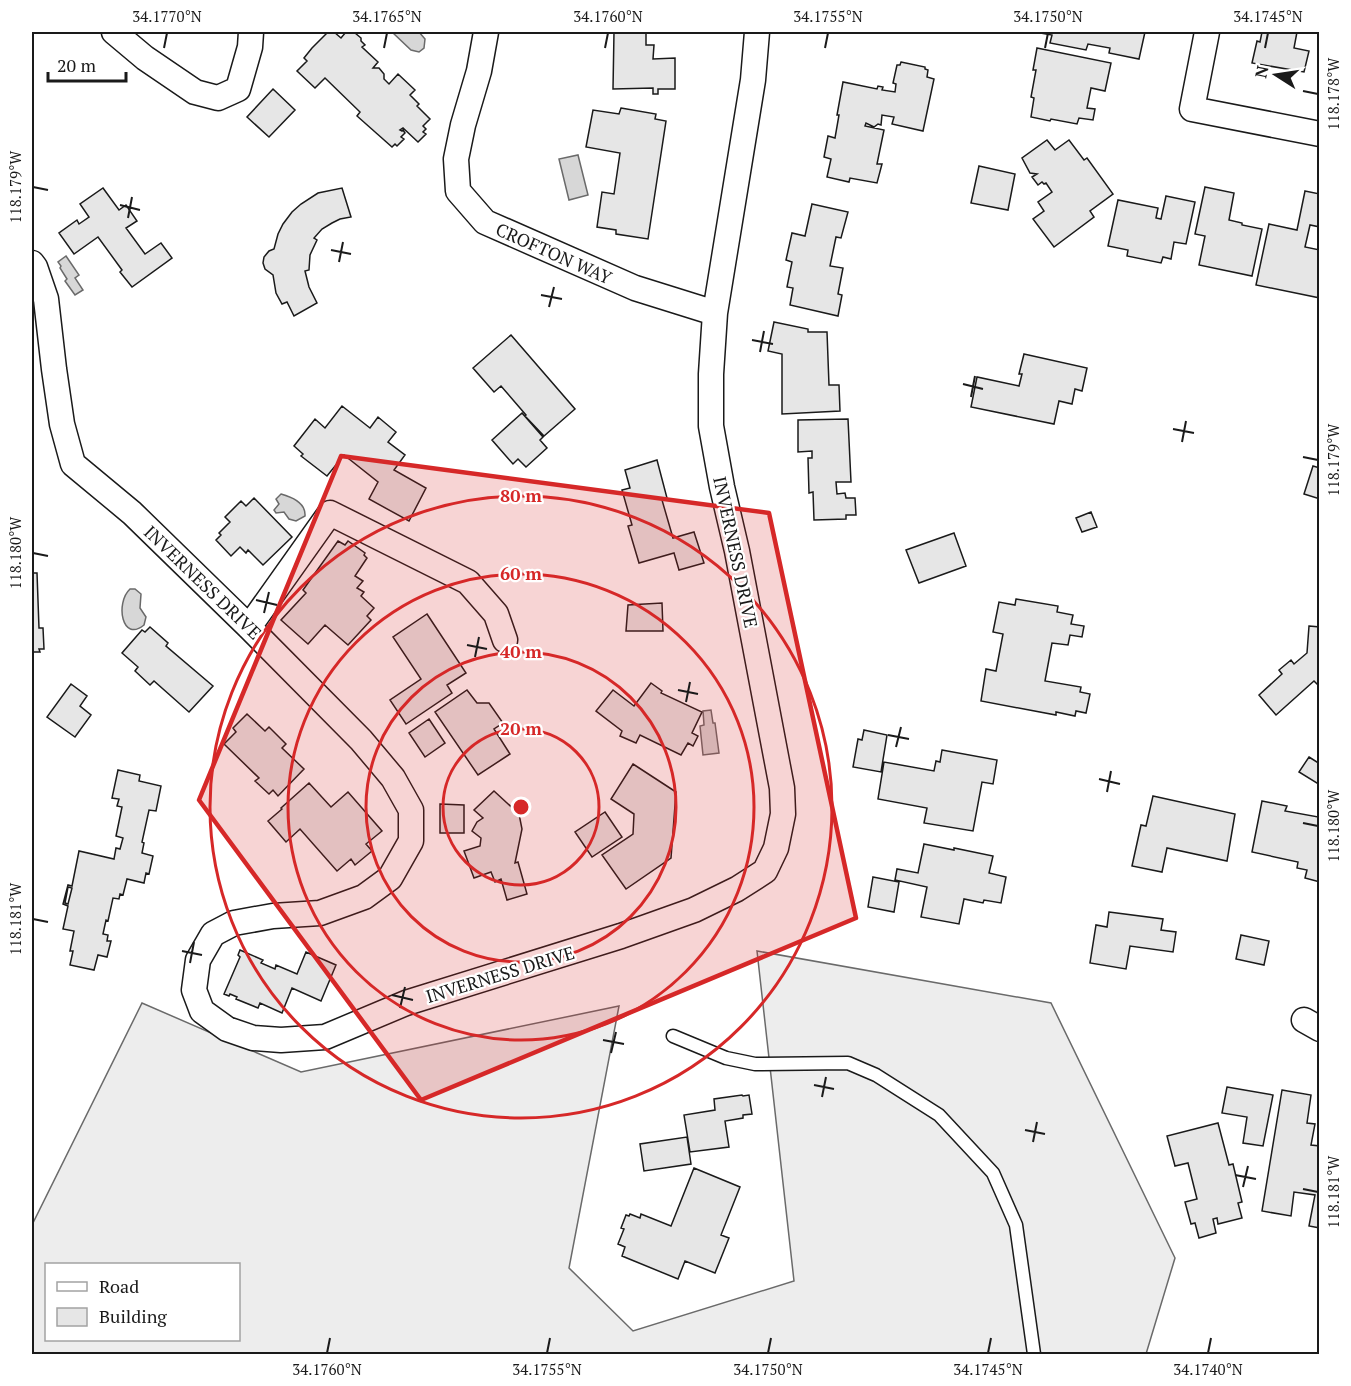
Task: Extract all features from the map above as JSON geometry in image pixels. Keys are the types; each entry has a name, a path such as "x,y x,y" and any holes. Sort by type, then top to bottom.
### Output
{"street":[{"path":"114,32 146,58 195,92 218,98 238,88 251,32"},
{"name":"CROFTON WAY","path":"486,32 479,71 463,125 456,159 458,191 485,222 635,288 715,313"},
{"name":"INVERNESS DRIVE","path":"32,263 46,299 62,424 73,464 132,513 361,740 393,778 411,810 411,842 390,878 364,897 320,913 273,916 234,923 213,934 198,960 195,990 202,1011 227,1029 253,1038 281,1040 325,1037 406,1003 621,936 694,910 737,889 765,871 776,848 783,814 782,788 711,426 711,374 715,313 753,80 757,32"},
{"path":"1207,32 1192,109 1320,134"},
{"path":"249,627 330,513 468,582 496,614 506,640"}],"lane":[{"path":"673,1036 726,1058 754,1064 848,1063 876,1075 939,1115 993,1173 1016,1225 1034,1354"}],"highlighted area":[{"path":"341,456 769,513 856,918 421,1100 199,800"}],"shaded area":[{"path":"392,32 419,32 425,39 424,48 419,52 411,50"},
{"path":"578,155 588,195 569,200 559,159"},
{"path":"66,256 79,275 75,278 83,290 75,295 65,281 67,279 58,262"},
{"path":"281,494 301,504 305,516 296,521 289,519 284,512 276,513 274,510 279,504 276,499"},
{"path":"130,589 135,589 141,594 140,608 146,617 144,625 136,629 130,629 123,619 123,603"},
{"path":"711,710 719,753 703,755 700,726 704,725 703,711"},
{"path":"757,951 1051,1003 1175,1258 1146,1354 32,1354 32,1225 142,1003 301,1072 619,1006 569,1268 633,1331 794,1281"}],"building":[{"path":"328,32 334,32 341,38 346,32 355,33 365,45 362,47 378,62 373,68 379,68 389,84 398,74 415,90 410,95 430,119 423,126 426,129 423,132 426,134 418,142 403,128 400,130 405,133 401,137 404,139 397,146 395,144 392,147 357,116 360,112 325,78 315,88 297,71 307,61 304,58"},
{"path":"614,32 652,32 646,33 646,45 654,45 653,59 675,58 675,89 658,89 658,94 653,94 653,88 613,89"},
{"path":"1041,32 1145,32 1139,59 1109,53 1110,48 1088,44 1086,50 1050,43 1052,35"},
{"path":"1262,32 1297,32 1294,48 1309,51 1304,72 1252,63 1257,41 1260,42"},
{"path":"1037,48 1111,63 1105,91 1091,88 1087,108 1095,109 1093,120 1079,118 1077,124 1031,117 1034,98 1031,97 1036,70 1033,70"},
{"path":"901,62 925,67 928,70 927,77 934,79 923,131 892,124 894,117 882,115 881,125 874,127 866,123 865,126 884,130 877,164 882,164 877,183 850,178 849,182 827,177 831,159 824,157 828,136 835,138 843,82 877,89 878,86 883,87 882,90 895,92 896,84 893,83 897,65"},
{"path":"273,89 295,110 269,137 247,117"},
{"path":"621,108 656,114 655,119 666,121 648,239 616,234 616,230 597,227 602,192 614,194 620,153 586,147 593,110 619,114"},
{"path":"1047,140 1055,150 1069,140 1084,160 1087,158 1113,194 1090,211 1094,217 1054,247 1033,219 1044,211 1038,202 1052,192 1046,183 1042,182 1038,185 1032,177 1037,174 1030,173 1022,158"},
{"path":"979,166 1015,174 1008,210 971,203"},
{"path":"1205,187 1234,193 1229,220 1262,229 1252,276 1199,265 1205,236 1195,234"},
{"path":"103,188 119,210 126,205 137,221 126,228 145,254 161,243 172,258 132,287 98,237 74,254 59,233 77,220 79,224 89,217 80,204"},
{"path":"342,188 351,217 332,223 314,238 317,240 310,255 309,270 305,271 309,287 317,303 294,316 287,302 282,304 276,293 273,275 265,269 263,263 264,257 274,249 283,224 301,204 318,193"},
{"path":"1305,191 1320,194 1320,227 1310,225 1305,247 1320,250 1320,298 1256,285 1269,224 1297,230"},
{"path":"1166,196 1195,202 1186,244 1174,242 1171,259 1163,257 1161,263 1127,256 1128,250 1108,246 1118,200 1158,208 1156,218 1161,219"},
{"path":"812,204 848,212 841,238 836,237 830,266 843,268 838,294 842,295 838,316 790,305 793,288 787,287 792,262 786,260 792,233 805,236"},
{"path":"774,322 808,329 808,332 827,332 829,385 839,385 840,411 782,414 782,354 768,351"},
{"path":"511,335 575,409 544,436 501,386 494,392 473,368"},
{"path":"1024,354 1087,368 1082,391 1075,389 1072,404 1059,401 1054,424 971,407 977,377 1019,386 1022,374 1019,374"},
{"path":"342,406 370,428 378,417 396,432 388,442 405,455 394,470 426,488 409,521 369,499 378,482 344,455 327,476 301,456 303,454 294,446 315,419 325,428"},
{"path":"522,413 543,437 540,440 547,448 526,467 518,459 513,464 492,440"},
{"path":"848,419 851,482 836,482 837,494 845,493 846,498 855,498 856,515 846,515 846,519 814,520 813,492 809,493 808,458 812,458 812,451 798,452 798,420"},
{"path":"657,460 667,498 662,500 673,538 694,532 704,563 679,570 674,553 639,563 628,526 632,525 622,490 630,488 625,470"},
{"path":"1313,466 1320,468 1320,499 1304,494"},
{"path":"254,498 292,537 263,565 248,550 246,553 240,547 231,556 216,540 221,535 219,533 230,522 225,517 241,501 246,506"},
{"path":"1091,512 1097,527 1082,532 1076,518"},
{"path":"954,533 966,566 919,583 906,550"},
{"path":"338,541 345,545 348,541 365,553 367,558 355,576 363,581 357,588 364,592 361,596 374,608 367,616 371,620 348,645 325,625 308,644 281,620 306,593 303,590"},
{"path":"32,573 37,573 39,628 43,628 44,649 39,649 40,652 32,652"},
{"path":"1016,599 1058,606 1057,612 1073,615 1071,624 1084,626 1082,637 1070,635 1068,645 1052,643 1045,681 1081,687 1080,692 1090,694 1086,713 1076,711 1075,716 1056,712 1056,715 981,701 986,669 996,671 1003,634 993,632 999,602 1015,605"},
{"path":"662,603 663,631 626,631 628,605"},
{"path":"427,614 466,673 447,685 452,693 406,724 390,700 421,679 393,637"},
{"path":"1309,626 1320,627 1320,687 1314,681 1276,715 1259,695 1282,674 1279,670 1291,660 1294,664 1307,653"},
{"path":"150,627 168,643 166,646 213,686 189,712 154,681 150,685 135,671 138,667 122,653 142,630 145,632"},
{"path":"651,683 662,691 661,693 702,712 692,733 698,736 693,746 688,743 681,755 640,735 636,743 620,736 622,731 596,711 613,690 634,706"},
{"path":"71,684 87,696 80,706 91,715 75,737 47,717"},
{"path":"467,690 477,703 489,703 503,723 494,729 510,754 478,775 435,712"},
{"path":"247,714 265,731 269,727 286,744 282,748 304,769 278,796 273,790 269,794 255,781 259,778 224,744 236,732 233,728"},
{"path":"429,719 445,743 425,757 409,733"},
{"path":"864,730 887,735 881,772 853,767 858,739 862,740"},
{"path":"942,750 997,760 993,784 982,782 973,831 924,823 927,808 878,799 884,762 934,771 936,761 940,762"},
{"path":"1309,757 1320,764 1320,785 1299,772"},
{"path":"633,764 676,792 671,858 626,889 602,855 633,834 634,814 611,799"},
{"path":"118,770 140,775 139,781 161,786 156,811 149,810 142,842 144,843 142,853 153,856 149,874 146,873 144,883 127,879 123,895 120,894 119,899 113,898 103,934 108,935 107,941 111,941 107,957 98,955 94,970 70,965 74,931 63,929 68,906 63,904 68,885 72,886 79,851 114,859 116,848 120,849 123,838 116,836 122,807 117,806 119,799 112,798","holes":["68,887 72,888 68,904 65,903"]},
{"path":"309,783 331,807 348,792 382,831 366,844 372,851 355,865 351,859 337,871 300,829 286,842 268,821"},
{"path":"494,791 519,814 522,829 515,863 518,862 527,894 507,900 501,879 495,882 491,872 474,878 464,851 480,846 481,838 472,831 477,822 483,818 474,810"},
{"path":"1153,796 1235,814 1227,861 1167,848 1162,872 1132,866 1141,825 1146,826"},
{"path":"1262,801 1287,806 1285,811 1318,817 1320,811 1320,882 1305,878 1307,870 1297,868 1298,862 1252,852"},
{"path":"440,804 464,805 464,833 440,833"},
{"path":"605,812 622,837 592,857 575,832"},
{"path":"924,844 993,856 989,873 1006,877 1001,903 984,900 983,903 964,899 959,924 921,917 927,887 895,880 897,869 918,873"},
{"path":"873,877 899,882 894,912 868,907"},
{"path":"1109,912 1163,919 1161,930 1176,932 1173,952 1130,946 1126,969 1090,963 1096,925 1107,927"},
{"path":"1241,935 1269,941 1264,965 1236,959"},
{"path":"240,950 263,960 261,963 275,969 276,965 297,974 306,952 336,965 321,1001 292,988 282,1013 260,1003 258,1008 230,994 229,996 224,994 240,957 238,955"},
{"path":"1227,1087 1273,1095 1263,1146 1243,1143 1247,1117 1222,1113"},
{"path":"1282,1090 1311,1095 1307,1123 1315,1124 1311,1145 1320,1146 1320,1228 1309,1226 1315,1195 1294,1192 1291,1216 1262,1211"},
{"path":"749,1095 752,1114 725,1121 729,1147 690,1152 684,1115 715,1110 714,1099"},
{"path":"1218,1123 1229,1165 1233,1164 1242,1202 1238,1203 1242,1218 1218,1224 1217,1218 1213,1219 1216,1233 1199,1238 1195,1223 1191,1224 1185,1202 1197,1199 1188,1163 1175,1166 1167,1136"},
{"path":"687,1137 691,1164 644,1171 640,1144"},
{"path":"694,1168 740,1187 721,1235 729,1238 715,1273 685,1261 678,1279 622,1256 625,1247 618,1244 626,1215 630,1214 640,1218 641,1214 671,1226"}]}
